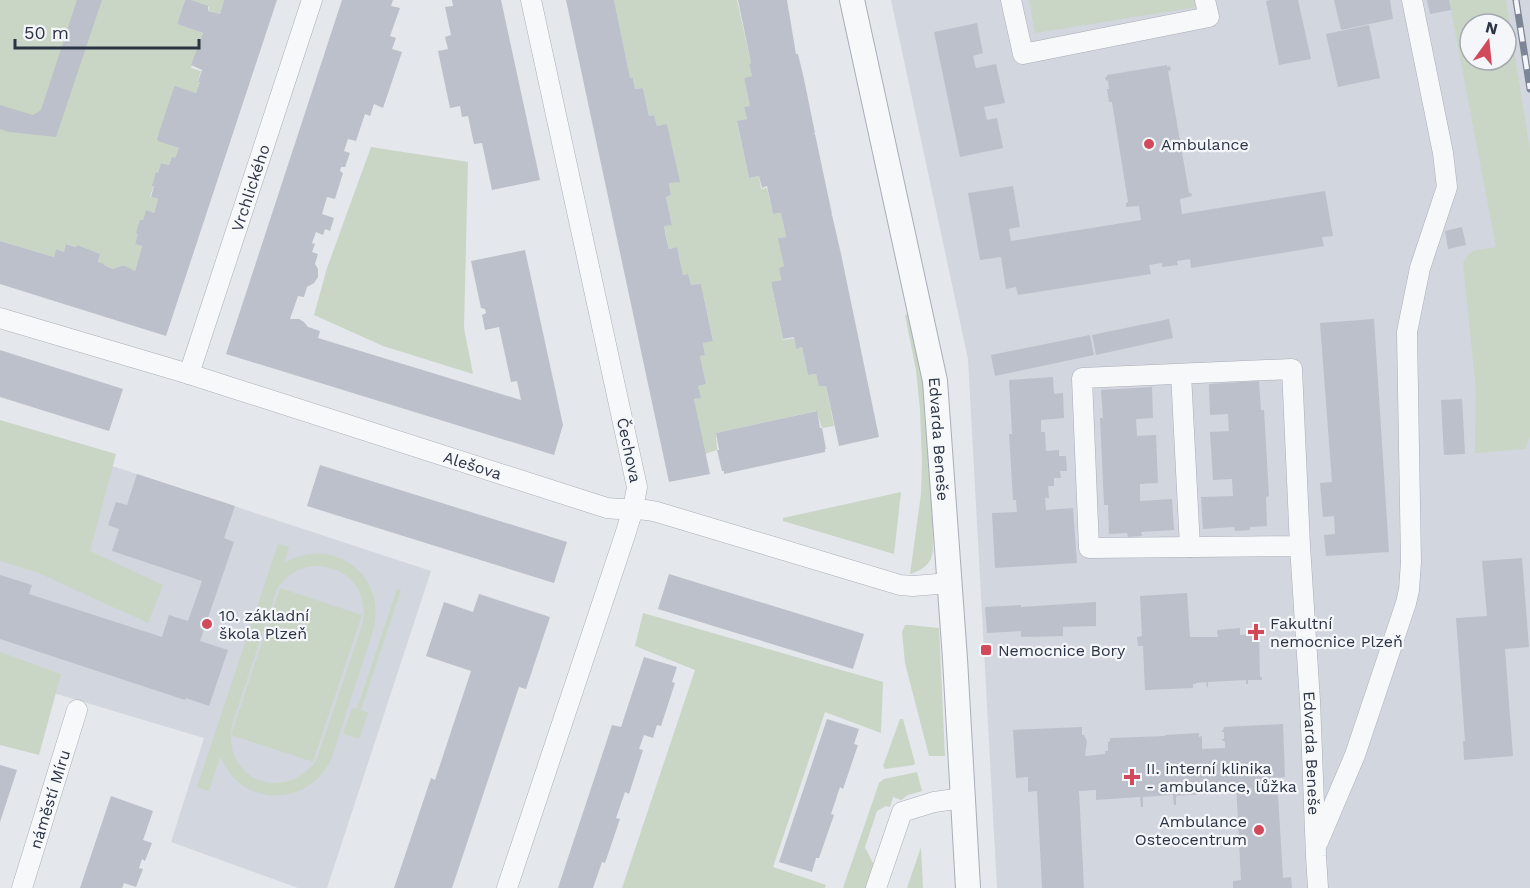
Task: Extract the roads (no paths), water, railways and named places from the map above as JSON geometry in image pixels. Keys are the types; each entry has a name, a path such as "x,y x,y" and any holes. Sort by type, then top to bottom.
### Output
{"street":[{"name":"Vrchlického","path":"189,374 312,0"},
{"name":"Čechova","path":"507,888 633,509 637,487 531,0"},
{"name":"Edvarda Beneše","path":"852,0 935,381 950,583 968,888"},
{"path":"1011,0 1023,54 1209,17 1205,0"},
{"path":"1316,856 1319,840 1355,755 1409,590 1412,562 1407,332 1420,268 1447,187 1443,153 1412,0"},
{"name":"Alešova","path":"0,318 189,374 607,507 657,512 900,585 950,583"},
{"name":"Edvarda Beneše","path":"1300,546 1089,548 1082,378 1292,369 1318,888"},
{"path":"1181,374 1190,547"},
{"name":"náměstí Míru","path":"22,888 77,710"},
{"path":"876,888 902,812 934,802 963,798"}],"railway":[{"path":"1516,0 1530,89"}],"place":[{"name":"Ambulance","path":"1149,144"},
{"name":"10. základní škola Plzeň","path":"207,624"},
{"name":"Fakultní nemocnice Plzeň","path":"1256,632"},
{"name":"Nemocnice Bory","path":"986,650"},
{"name":"II. interní klinika - ambulance, lůžka","path":"1132,777"},
{"name":"Ambulance Osteocentrum","path":"1259,830"}]}
